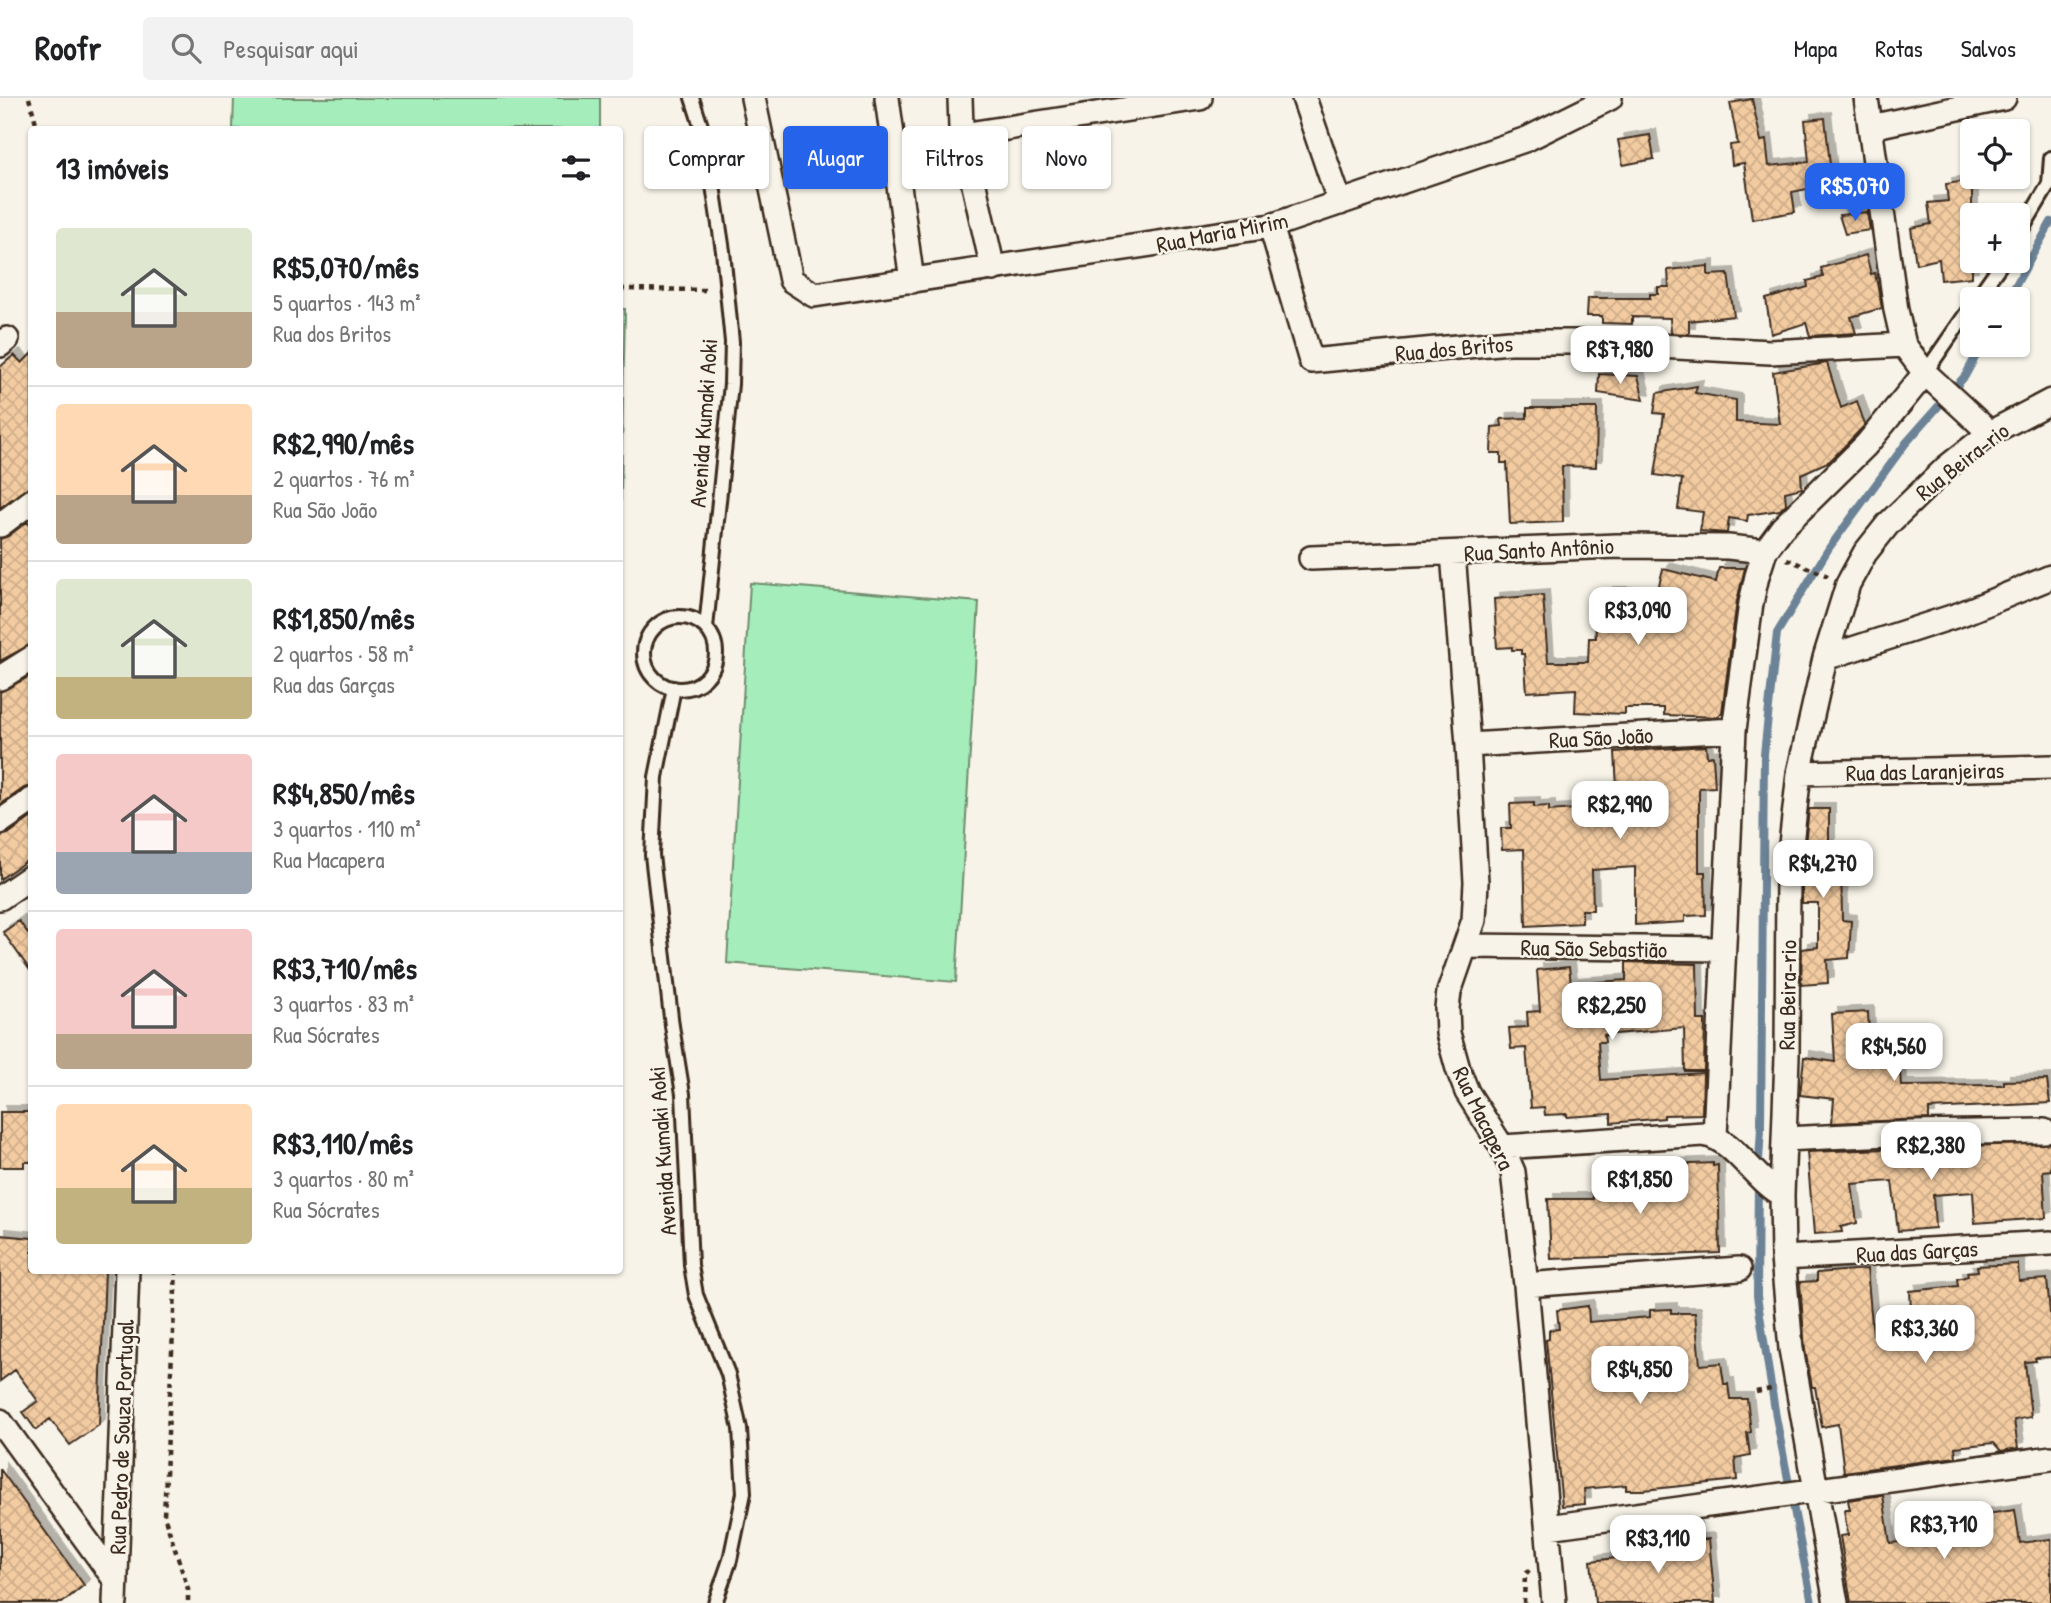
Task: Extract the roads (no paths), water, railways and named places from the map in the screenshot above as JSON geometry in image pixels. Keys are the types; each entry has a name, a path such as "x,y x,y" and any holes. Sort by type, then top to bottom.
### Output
{"street":[{"name":"Rua Maria Mirim","path":"753,98 791,280 814,295 1271,226 1528,139 1611,98"},
{"path":"887,98 912,281"},
{"path":"960,98 962,126"},
{"path":"1008,128 1200,98"},
{"path":"1304,98 1340,203"},
{"path":"1866,98 1896,310 1904,345 1929,377 1982,427"},
{"path":"1871,127 2004,98"},
{"path":"974,189 993,269"},
{"name":"Rua dos Britos","path":"1271,226 1311,361 1509,342 1584,342 1770,352 1904,345"},
{"path":"1715,1136 1734,730 1751,603 1790,519 1866,445 1929,377"},
{"name":"Rua Beira-rio","path":"1836,1603 1812,1491 1790,1349 1775,1191 1784,1139 1788,870 1799,773 1825,659 1848,584 1865,553 1888,524 1947,467 1982,427 2051,401"},
{"path":"0,525 28,504"},
{"name":"Rua Santo Antônio","path":"1311,558 1617,546 1728,547 1775,555"},
{"name":"Rua Macapera","path":"1453,553 1476,882 1474,920 1448,992 1448,1033 1467,1092 1502,1147 1513,1172 1526,1286 1554,1603"},
{"path":"1825,659 1961,614 2051,577"},
{"path":"0,678 28,660"},
{"name":"Rua São João","path":"1468,745 1734,730"},
{"name":"Rua das Laranjeiras","path":"1799,773 2051,767"},
{"path":"0,822 28,803"},
{"path":"0,898 28,879"},
{"name":"Rua São Sebastião","path":"1466,947 1722,949"},
{"path":"1784,1139 2044,1131"},
{"path":"1502,1147 1704,1134 1715,1136 1775,1191"},
{"name":"Rua das Garças","path":"1783,1258 2051,1243"},
{"path":"1526,1286 1739,1269"},
{"name":"Rua Pedro de Souza Portugal","path":"116,1592 127,1274"},
{"path":"0,1421 116,1592"},
{"path":"1548,1527 2051,1458"}],"lane":[{"name":"Avenida Kumaki Aoki","path":"692,98 710,166 728,290 732,342 731,384 706,628 716,648 716,659 712,670 696,685 674,688 656,777 652,855 672,1026 683,1094 691,1265 696,1296 728,1374 740,1429 744,1493 730,1560 715,1603"},
{"path":"2030,216 2049,184 2051,158"},
{"path":"1929,377 1960,325"},
{"path":"674,688 654,678 648,669 645,647 648,636 655,627 675,618 686,618 706,628"}],"waterway":[{"path":"2015,287 2051,222"},
{"path":"1812,1603 1776,1417 1757,1296 1764,754 1777,633 1829,548 1906,443 1965,376 1975,357"}]}
